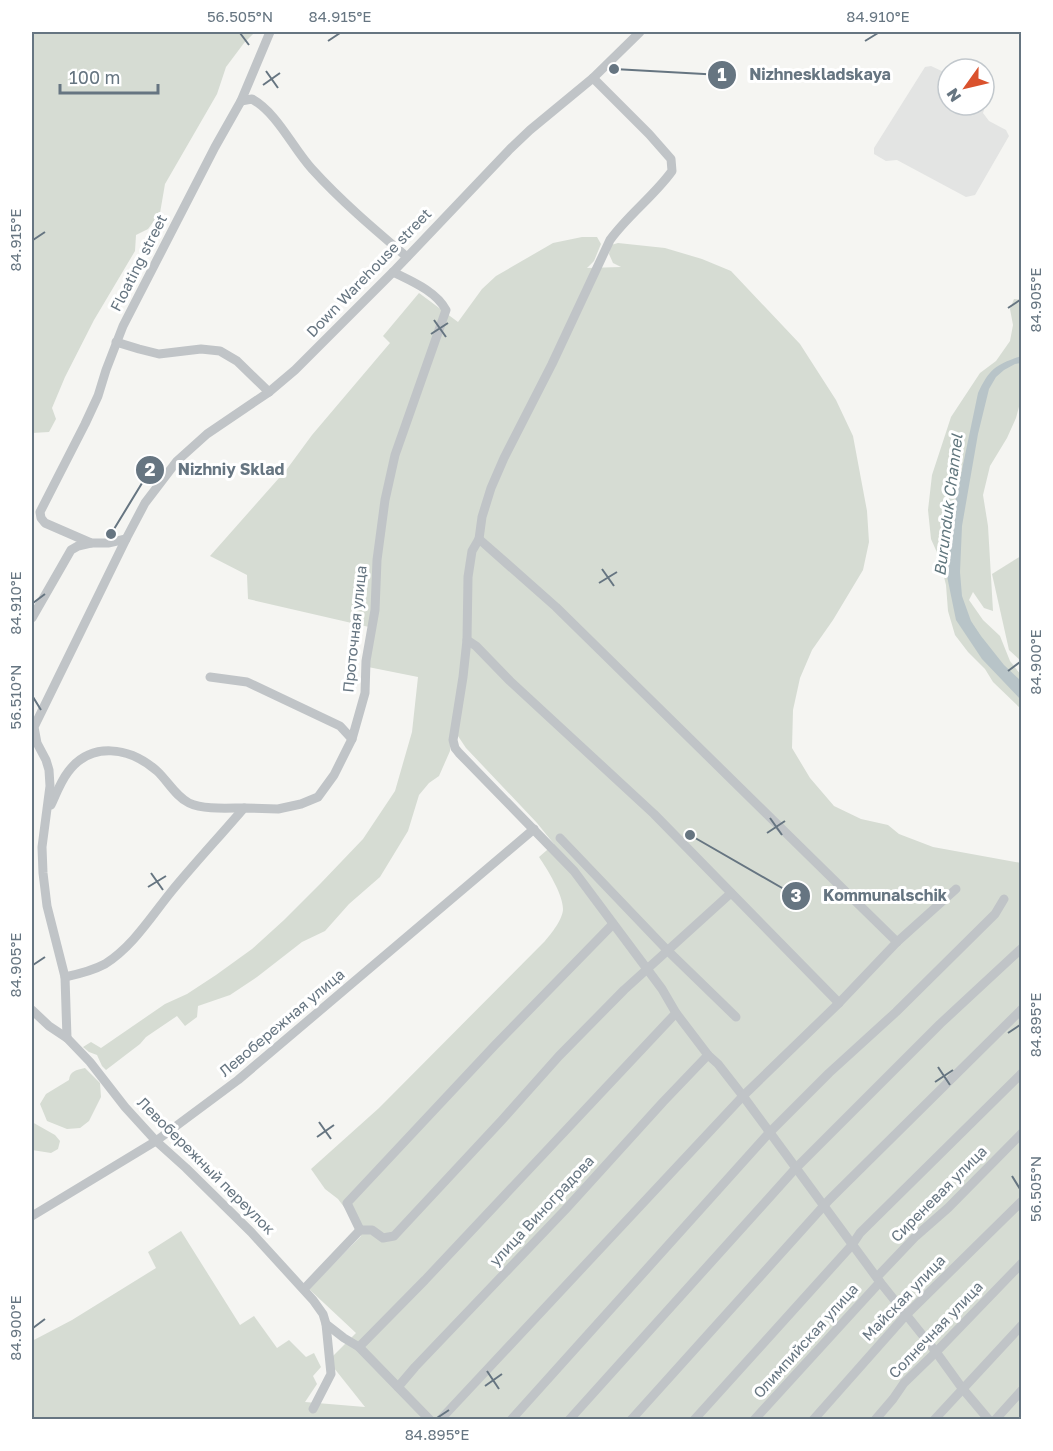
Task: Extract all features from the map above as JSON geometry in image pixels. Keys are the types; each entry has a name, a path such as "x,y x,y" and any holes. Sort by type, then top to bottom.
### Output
{"street":[{"name":"Floating street","path":"91,543 45,524 40,512 98,396 116,342 215,147 241,101 270,32"},
{"name":"Down Warehouse street","path":"35,714 145,504 177,461 207,434 270,392 295,370 393,272 510,149 593,78 640,32"},
{"path":"593,78 671,159 672,171 618,230 603,254 552,364 495,477 482,517 479,539 472,551 468,577 467,640 453,740 455,748 574,871 662,989 676,1013 743,1096 795,1169 962,1388 989,1419"},
{"path":"241,101 252,99 268,112 325,183 352,210 407,257"},
{"name":"Проточная улица","path":"47,812 67,772 81,758 107,751 129,753 142,760 156,770 182,798 191,804 204,807 278,809 301,804 318,796 334,775 352,739 365,693 366,661 375,610 377,560 390,473 446,310 438,299 393,272"},
{"path":"116,342 159,354 201,349 220,351 237,361 270,392"},
{"path":"32,618 71,550 91,543 108,543 126,539"},
{"path":"479,539 573,624 897,942"},
{"path":"467,640 476,645 510,681 654,814 839,1003"},
{"path":"210,677 247,682 340,726 352,739"},
{"path":"35,714 35,735 49,770 50,786 42,847 43,873 47,906 65,977 67,1038"},
{"path":"65,977 84,973 103,965 118,955 244,808"},
{"name":"Левобережная улица","path":"32,1216 156,1141 238,1080 534,830"},
{"path":"32,833 43,833"},
{"path":"560,838 667,950 736,1017"},
{"path":"440,1419 743,1096 839,1003 897,942 957,889"},
{"path":"304,1289 360,1230 372,1230 383,1238 394,1236 559,1056 646,969 731,893"},
{"path":"511,1419 769,1133 976,933 995,914 1004,899"},
{"path":"360,1230 347,1203 487,1053 613,924"},
{"path":"569,1419 795,1169 940,1024 1022,948"},
{"path":"631,1419 829,1200 1022,1009"},
{"name":"Левобережный переулок","path":"32,1010 49,1026 67,1038 156,1141 265,1247 304,1289 323,1314 326,1324"},
{"path":"359,1347 676,1013"},
{"name":"улица Виноградова","path":"398,1387 708,1055"},
{"path":"694,1419 852,1245 860,1233 1022,1073"},
{"name":"Сиреневая улица","path":"878,1279 916,1236 948,1208 1022,1133"},
{"name":"Майская улица","path":"813,1419 906,1315 1022,1201"},
{"name":"Солнечная улица","path":"875,1419 904,1383 1022,1263"},
{"name":"Олимпийская улица","path":"754,1419 811,1358 878,1279"},
{"path":"326,1324 359,1347 430,1419"},
{"path":"313,1409 331,1374 326,1324"},
{"path":"934,1419 1022,1325"},
{"path":"995,1419 1022,1390"}],"shaded area":[{"path":"32,32 255,32 226,67 217,94 165,184 160,213 148,229 136,235 135,251 94,320 65,377 52,408 56,419 49,432 32,433"},
{"path":"925,67 936,68 936,117 986,117 1006,130 1009,136 975,195 966,197 897,160 886,161 874,154 874,148"},
{"path":"582,237 597,237 601,244 594,261 587,268 621,267 613,263 609,254 611,245 618,243 665,248 731,271 800,344 836,400 853,436 867,511 869,542 863,570 812,650 800,678 793,710 792,748 810,778 834,806 861,819 888,825 899,834 933,847 1021,863 1021,1419 32,1420 32,1341 72,1320 156,1268 148,1252 181,1231 240,1325 254,1316 277,1348 289,1340 306,1357 314,1353 321,1367 313,1376 317,1384 305,1402 365,1407 334,1368 333,1356 356,1333 309,1289 361,1236 347,1211 338,1199 325,1189 311,1169 379,1108 545,941 556,926 563,909 554,882 539,857 554,844 466,748 458,736 450,736 450,751 439,776 429,783 419,795 408,831 380,877 349,904 325,931 302,942 230,995 198,1006 197,1017 185,1026 177,1016 146,1037 106,1070 97,1055 83,1047 91,1042 101,1048 165,1004 187,994 252,949 284,920 363,839 395,791 412,732 418,677 363,666 369,627 248,599 247,575 210,556 287,469 312,435 390,343 383,336 419,293 458,322 482,289 496,276 553,243"},
{"path":"1014,299 1021,300 1021,401 1007,438 990,466 983,495 988,526 993,611 984,608 973,592 969,600 983,620 1000,636 1010,661 1021,675 1021,709 993,682 985,669 955,635 948,611 946,585 939,557 931,539 928,510 932,475 951,417 980,373 996,361 1010,341 1013,325 1010,309"},
{"path":"1021,356 1021,363 1004,370 996,377 989,389 978,434 962,526 960,572 962,596 971,621 1004,665 1021,681 1021,700 982,659 956,620 947,576 955,503 978,393 986,378 995,368"},
{"path":"1021,556 1021,661 1009,650 992,574"},
{"path":"85,1068 100,1083 101,1097 89,1121 80,1128 67,1129 47,1121 40,1104 46,1094 69,1080 74,1071"},
{"path":"32,1122 55,1135 60,1141 58,1149 51,1153 32,1150"}],"place":[{"name":"Nizhneskladskaya","path":"614,69"},
{"name":"Nizhniy Sklad","path":"111,534"},
{"name":"Kommunalschik","path":"690,835"}],"water label":[{"name":"Burunduk Channel","path":"948,505"}]}
